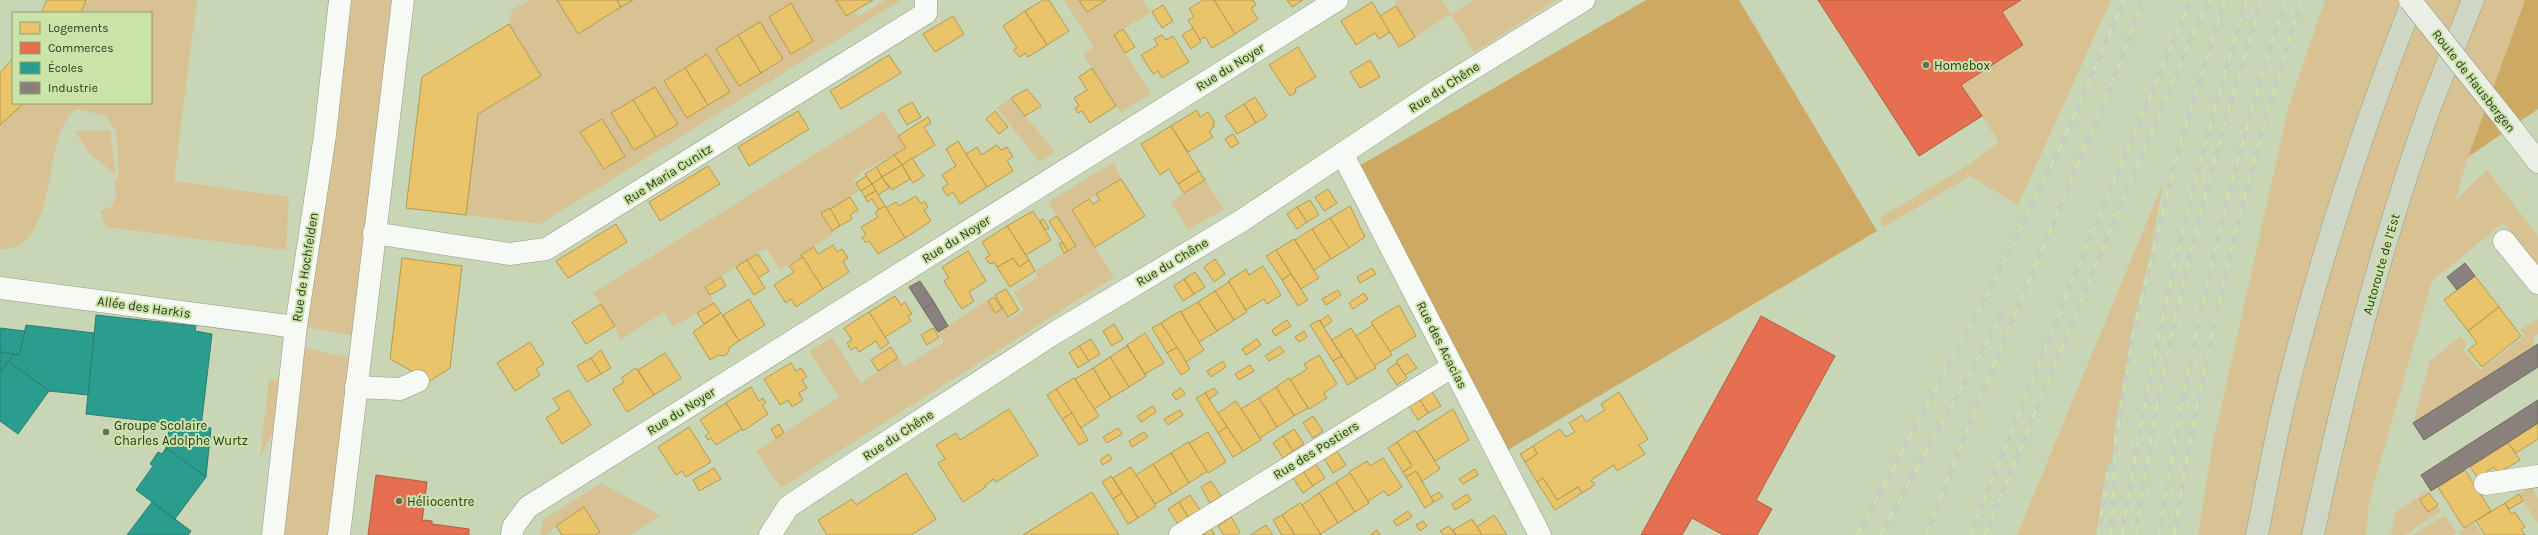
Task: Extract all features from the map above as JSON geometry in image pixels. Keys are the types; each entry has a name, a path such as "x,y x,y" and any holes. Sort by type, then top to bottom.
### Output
{"highway":[{"path":"2257,535 2285,399 2333,226 2385,72 2413,0"},
{"name":"Autoroute de l’Est","path":"2314,535 2338,418 2384,249 2430,107 2473,0"}],"street":[{"name":"Rue de Hochfelden","path":"273,535 296,326 325,136 340,0"},
{"path":"339,535 374,232 403,0"},
{"name":"Rue Maria Cunitz","path":"374,232 509,254 546,250 926,13 926,0"},
{"name":"Rue du Noyer","path":"512,535 513,527 528,507 1337,0"},
{"name":"Rue du Chêne","path":"770,535 788,507 827,481 1053,334 1241,221 1438,90 1584,0"},
{"name":"Route de Hausbergen","path":"2410,0 2538,162"},
{"name":"Rue des Acacias","path":"1343,154 1540,535"},
{"path":"2504,241 2538,283"},
{"name":"Allée des Harkis","path":"0,288 288,326"},
{"name":"Rue des Postiers","path":"1180,535 1452,367"},
{"path":"356,387 400,389 418,381"},
{"path":"2485,484 2538,476"}],"shaded area":[{"path":"86,0 197,0 174,181 289,197 286,250 106,227 100,211 111,207 116,196 115,182 119,178 116,131 106,116 76,109 66,121 59,137 46,195 34,230 23,243 12,248 0,250 0,125 23,104 152,104 152,12 81,12"},
{"path":"347,0 395,0 355,336 305,327"},
{"path":"529,0 847,0 858,17 885,0 901,0 540,224 466,215 478,114 541,75 509,24 512,10"},
{"path":"1064,0 1079,0 1087,12 1106,0 1142,0 1151,12 1114,35 1151,94 1120,112 1083,54 1094,47"},
{"path":"1396,0 1442,0 1451,14 1415,37 1396,6"},
{"path":"1474,0 1557,0 1474,52 1451,14"},
{"path":"1646,0 1739,0 1877,231 1508,450 1359,166"},
{"path":"2021,0 2111,0 2018,205 1970,176 1884,227 1879,218 1964,168 1999,142 1961,85 2023,45 2002,12"},
{"path":"2325,0 2525,0 2468,157 2455,201 2487,170 2538,236 2538,269 2503,223 2432,281 2369,501 2366,535 2198,535 2212,448 2289,105"},
{"path":"2525,0 2538,0 2538,109 2468,157"},
{"path":"1011,98 1055,152 1039,162 997,108"},
{"path":"884,111 906,148 863,171 854,180 860,190 850,197 832,231 833,234 801,255 803,257 780,270 766,248 705,286 714,303 673,327 664,312 620,340 615,326 593,293"},
{"path":"110,130 116,175 88,152 75,131"},
{"path":"1114,162 1121,179 1072,210 1114,277 781,488 756,451 839,397 809,351 832,337 861,383 898,358 905,367 944,342 938,332 987,300 996,314 1003,308 1010,320 1024,310 1014,292 1038,277 1035,271 1075,246 1048,202"},
{"path":"1205,180 1224,209 1188,230 1171,202"},
{"path":"2163,183 2098,535 2017,535"},
{"path":"2538,319 2538,334 2533,337 2535,346 2413,423 2430,361 2461,336 2467,345 2464,350 2480,370 2525,336 2520,330"},
{"path":"302,347 353,359 331,535 280,535"},
{"path":"269,379 284,380 280,417 260,458"},
{"path":"601,483 660,515 630,535 595,535 600,532 584,507 556,526 547,535 540,535 543,520"},
{"path":"2531,486 2538,498 2538,524 2519,494"},
{"path":"2427,491 2441,511 2405,535 2391,535 2395,513"},
{"path":"2443,516 2446,517 2456,532 2453,535 2413,535"},
{"path":"2474,523 2482,535 2461,535 2459,532"}],"building: Logements":[{"path":"47,0 86,0 81,12 41,12"},
{"path":"557,0 617,0 621,7 578,34"},
{"path":"617,0 633,0 621,7"},
{"path":"836,0 873,0 846,16"},
{"path":"1043,0 1049,0 1069,31 1047,45 1025,11"},
{"path":"1079,0 1106,0 1087,12"},
{"path":"1203,0 1214,0 1235,34 1212,48 1205,37 1200,40 1188,20 1194,17 1189,9"},
{"path":"1214,0 1253,0 1256,5 1251,8 1258,19 1235,34"},
{"path":"1287,0 1303,0 1292,7"},
{"path":"1372,2 1390,32 1379,39 1375,33 1356,45 1341,21"},
{"path":"791,3 813,41 791,54 769,17"},
{"path":"1163,5 1173,21 1162,28 1152,12"},
{"path":"1396,6 1415,37 1399,47 1380,16"},
{"path":"1025,11 1047,45 1028,57 1025,53 1020,57 1013,50 1017,48 1003,26"},
{"path":"953,16 964,34 935,52 923,34"},
{"path":"760,22 783,59 761,73 738,35"},
{"path":"509,24 541,76 478,114 466,215 406,208 422,77"},
{"path":"1193,28 1201,42 1191,49 1182,35"},
{"path":"1123,29 1135,47 1125,53 1114,35"},
{"path":"738,35 761,73 739,86 716,49"},
{"path":"1162,35 1166,40 1173,36 1189,62 1162,78 1158,71 1153,74 1141,55 1158,45 1154,39"},
{"path":"1298,47 1316,77 1295,89 1296,92 1290,96 1269,65"},
{"path":"707,54 730,92 708,105 685,68"},
{"path":"889,55 901,73 841,109 830,91"},
{"path":"12,59 12,104 23,104 0,125 0,73"},
{"path":"1370,60 1380,77 1360,88 1350,72"},
{"path":"685,68 708,105 687,118 664,81"},
{"path":"1092,68 1116,106 1090,123 1082,111 1078,113 1075,108 1079,106 1074,98 1087,90 1079,77"},
{"path":"655,87 678,124 656,137 633,100"},
{"path":"1027,89 1041,106 1025,116 1011,98"},
{"path":"1255,97 1267,116 1256,123 1244,104"},
{"path":"633,100 656,137 634,150 611,113"},
{"path":"912,102 921,117 907,125 898,110"},
{"path":"1244,104 1256,123 1237,134 1225,116"},
{"path":"1197,110 1200,117 1208,112 1215,123 1213,124 1214,127 1209,131 1213,137 1188,152 1171,126"},
{"path":"798,111 809,129 749,166 738,147"},
{"path":"995,111 1008,127 999,134 986,119"},
{"path":"928,117 931,123 924,127 935,145 902,165 894,155 906,148 898,136"},
{"path":"602,119 625,156 604,169 580,132"},
{"path":"1171,126 1199,171 1178,184 1169,169 1160,175 1141,144"},
{"path":"1233,134 1239,143 1231,148 1225,139"},
{"path":"958,141 987,187 960,204 953,192 947,196 942,188 948,184 942,175 956,166 946,149"},
{"path":"997,145 1001,150 1007,147 1013,157 1007,160 1013,171 987,187 966,154 977,147 981,155"},
{"path":"894,155 902,165 882,177 876,167"},
{"path":"912,158 924,176 913,183 902,165"},
{"path":"902,165 910,179 892,190 882,177"},
{"path":"708,166 720,184 660,221 649,202"},
{"path":"876,167 882,177 872,184 865,174"},
{"path":"1199,171 1205,180 1184,193 1178,184"},
{"path":"866,176 872,184 861,191 856,183"},
{"path":"882,177 889,188 878,195 872,184"},
{"path":"1121,179 1145,216 1095,247 1072,210 1089,199 1093,204 1100,200 1096,194"},
{"path":"872,184 876,191 865,197 861,191"},
{"path":"1328,189 1337,203 1324,211 1315,197"},
{"path":"876,191 885,206 879,210 872,199 867,202 865,197"},
{"path":"916,196 921,204 924,201 928,207 924,210 931,221 905,238 886,208 896,202 899,206"},
{"path":"850,197 858,210 850,215 852,219 840,226 830,209"},
{"path":"1310,200 1319,215 1307,222 1297,207"},
{"path":"885,206 905,238 878,254 869,241 866,243 862,238 866,235 861,227 878,217 875,212"},
{"path":"1350,206 1365,237 1349,248 1330,218"},
{"path":"1297,207 1307,222 1297,229 1287,214"},
{"path":"830,208 840,226 832,231 821,213"},
{"path":"1033,211 1051,240 1026,255 1007,226"},
{"path":"1057,216 1076,246 1068,251 1049,221"},
{"path":"1330,218 1349,248 1331,259 1312,229"},
{"path":"1043,219 1049,228 1045,230 1040,221"},
{"path":"616,224 627,242 568,278 556,261"},
{"path":"1007,226 1029,260 1019,267 1013,258 997,267 994,262 990,264 985,258 990,255 982,242"},
{"path":"1312,229 1331,259 1314,270 1295,240"},
{"path":"1294,239 1319,278 1301,289 1276,250"},
{"path":"1062,242 1068,251 1064,253 1059,244"},
{"path":"833,245 837,252 842,249 848,258 843,261 849,272 823,289 801,255 814,247 818,254"},
{"path":"1276,250 1291,274 1282,280 1266,256"},
{"path":"968,251 986,281 969,292 974,301 962,309 944,281 949,278 942,267"},
{"path":"758,254 769,271 758,278 747,260"},
{"path":"803,257 823,289 796,307 791,299 786,303 774,285 794,272 789,266"},
{"path":"402,258 462,266 450,368 430,381 390,359"},
{"path":"1013,258 1019,267 1029,260 1035,271 1010,287 997,267"},
{"path":"1215,259 1225,274 1214,282 1204,267"},
{"path":"747,260 765,288 754,295 736,267"},
{"path":"1263,266 1281,295 1267,304 1264,299 1246,310 1228,281 1246,269 1249,275"},
{"path":"1372,268 1376,274 1360,283 1357,277"},
{"path":"1195,272 1205,287 1194,294 1184,279"},
{"path":"1291,274 1308,300 1298,306 1282,280"},
{"path":"2475,276 2499,307 2468,331 2444,300"},
{"path":"721,277 726,286 710,295 705,287"},
{"path":"1184,279 1194,294 1183,301 1174,286"},
{"path":"1229,282 1247,312 1234,320 1215,291"},
{"path":"1006,289 1019,310 1008,317 995,295"},
{"path":"1338,290 1341,295 1326,305 1322,299"},
{"path":"1215,291 1234,320 1217,331 1198,302"},
{"path":"1364,293 1368,299 1353,309 1349,303"},
{"path":"895,296 901,305 905,302 912,314 908,316 911,321 885,337 869,312"},
{"path":"994,297 1002,309 995,313 988,301"},
{"path":"749,299 765,325 739,341 723,315"},
{"path":"1198,302 1217,331 1199,342 1181,312"},
{"path":"714,303 721,313 704,324 697,313"},
{"path":"601,304 615,326 586,344 572,322"},
{"path":"1399,305 1416,336 1390,352 1371,322"},
{"path":"2499,307 2521,336 2482,367 2468,350 2477,343 2468,331"},
{"path":"1180,311 1204,350 1186,362 1161,323"},
{"path":"869,312 889,343 881,349 876,341 859,352 856,347 851,350 847,343 852,340 844,328"},
{"path":"721,313 739,341 730,347 728,353 724,356 718,355 710,360 693,332"},
{"path":"1328,315 1332,321 1324,327 1320,321"},
{"path":"1287,320 1291,326 1275,336 1272,330"},
{"path":"1319,320 1342,356 1333,361 1310,325"},
{"path":"1161,323 1177,347 1167,353 1152,328"},
{"path":"1114,324 1123,339 1112,346 1103,331"},
{"path":"1373,325 1392,355 1374,366 1356,336"},
{"path":"933,328 939,337 927,345 921,335"},
{"path":"1351,328 1376,368 1357,379 1332,340"},
{"path":"1304,331 1307,337 1299,342 1295,337"},
{"path":"1145,333 1164,363 1145,374 1127,345"},
{"path":"1091,339 1100,354 1089,361 1079,346"},
{"path":"1257,339 1261,345 1246,355 1242,349"},
{"path":"530,342 544,364 536,369 540,375 515,391 497,363"},
{"path":"1079,346 1089,361 1078,368 1069,353"},
{"path":"1127,346 1146,376 1129,387 1110,357"},
{"path":"1280,346 1284,352 1269,361 1265,356"},
{"path":"891,347 898,358 878,371 871,360"},
{"path":"1177,347 1190,369 1181,375 1167,353"},
{"path":"601,350 611,368 601,374 591,358"},
{"path":"665,353 681,378 654,395 638,370"},
{"path":"1407,354 1417,368 1405,375 1396,361"},
{"path":"1319,355 1337,384 1324,393 1327,398 1309,409 1290,380 1307,369 1304,364"},
{"path":"1342,356 1357,379 1348,385 1333,361"},
{"path":"1110,357 1129,387 1111,398 1093,368"},
{"path":"591,358 601,374 587,382 577,366"},
{"path":"1223,361 1226,367 1211,377 1207,371"},
{"path":"791,363 796,371 801,368 807,377 802,380 807,388 799,393 803,400 792,407 788,400 780,405 764,379"},
{"path":"1397,363 1407,378 1397,385 1387,370"},
{"path":"1250,365 1254,371 1239,380 1235,374"},
{"path":"636,368 654,395 627,412 613,389 624,382 621,378"},
{"path":"1093,368 1111,398 1094,409 1075,379"},
{"path":"1074,378 1099,416 1081,428 1056,389"},
{"path":"1289,378 1308,408 1294,416 1276,387"},
{"path":"751,387 759,401 763,398 766,403 762,405 768,414 743,431 726,403"},
{"path":"1276,387 1294,416 1277,427 1259,398"},
{"path":"1181,388 1185,394 1176,400 1172,394"},
{"path":"1214,388 1218,393 1209,399 1205,393"},
{"path":"1056,389 1072,413 1062,419 1047,395"},
{"path":"569,390 591,425 562,444 546,418 560,409 553,399"},
{"path":"1431,390 1441,406 1428,413 1418,397"},
{"path":"1619,392 1648,439 1639,445 1645,454 1617,471 1614,465 1591,480 1595,485 1582,493 1578,487 1557,500 1543,478 1537,482 1525,462 1537,454 1533,446 1560,429 1566,437 1575,432 1569,423 1582,415 1586,422 1605,410 1601,404"},
{"path":"1205,393 1227,427 1218,433 1196,398"},
{"path":"1418,397 1428,413 1418,420 1408,404"},
{"path":"1259,398 1277,427 1260,438 1241,409"},
{"path":"1236,401 1261,440 1243,451 1218,413"},
{"path":"726,403 742,429 716,445 711,438 708,440 705,436 709,433 700,420"},
{"path":"1153,406 1156,412 1141,422 1137,416"},
{"path":"1009,409 1038,455 996,482 994,479 985,485 986,487 963,502 938,463 945,459 936,445 956,433 960,440"},
{"path":"1453,409 1469,440 1435,461 1417,432"},
{"path":"1180,410 1183,415 1168,425 1164,419"},
{"path":"1072,413 1088,440 1079,445 1062,419"},
{"path":"1313,416 1323,431 1313,438 1303,423"},
{"path":"2538,423 2538,439 2516,453 2508,443"},
{"path":"779,424 784,433 776,438 771,429"},
{"path":"689,427 711,462 686,477 682,471 676,475 658,447"},
{"path":"1227,427 1243,451 1233,457 1218,433"},
{"path":"1118,428 1122,434 1107,443 1103,437"},
{"path":"1294,429 1304,444 1293,451 1283,436"},
{"path":"1415,430 1440,469 1422,481 1416,471 1406,477 1403,472 1412,466 1397,442"},
{"path":"1144,432 1148,437 1132,447 1129,441"},
{"path":"1208,432 1226,462 1208,473 1189,443"},
{"path":"1283,436 1293,451 1283,458 1273,443"},
{"path":"1188,442 1207,471 1189,483 1171,453"},
{"path":"1397,442 1412,466 1403,472 1388,448"},
{"path":"2508,443 2520,460 2498,473 2494,467 2485,473 2480,481 2470,467"},
{"path":"1533,446 1537,454 1525,462 1520,454"},
{"path":"1336,450 1346,465 1333,473 1324,458"},
{"path":"1171,453 1189,483 1172,494 1153,464"},
{"path":"1109,454 1112,459 1103,465 1100,460"},
{"path":"1383,458 1402,487 1388,496 1384,491 1368,501 1349,472 1367,461 1370,466"},
{"path":"1315,463 1325,478 1313,486 1303,471"},
{"path":"1153,464 1172,494 1155,504 1136,475"},
{"path":"1131,467 1156,506 1138,518 1113,478"},
{"path":"714,468 721,479 699,491 693,480"},
{"path":"1475,469 1478,475 1463,484 1459,479"},
{"path":"2465,470 2491,511 2464,528 2438,487"},
{"path":"1303,471 1313,486 1303,493 1293,478"},
{"path":"1416,471 1434,502 1425,508 1406,477"},
{"path":"906,473 936,519 911,535 827,535 818,520 852,499 856,505"},
{"path":"1350,473 1369,503 1355,512 1336,482"},
{"path":"1111,476 1122,493 1113,499 1102,482"},
{"path":"1543,478 1557,500 1578,487 1582,493 1555,510 1537,482"},
{"path":"1211,481 1221,496 1210,503 1201,487"},
{"path":"1336,482 1355,512 1338,523 1319,493"},
{"path":"1092,492 1119,535 1023,535"},
{"path":"1439,492 1443,497 1434,502 1431,497"},
{"path":"1122,493 1138,518 1128,524 1113,499"},
{"path":"1319,493 1338,523 1320,534 1302,505"},
{"path":"2429,493 2438,505 2428,512 2420,500"},
{"path":"1467,494 1471,500 1455,510 1452,504"},
{"path":"2519,494 2523,501 2509,509 2505,503"},
{"path":"1190,495 1200,510 1188,517 1179,502"},
{"path":"1179,502 1188,517 1178,524 1168,509"},
{"path":"1300,503 1321,535 1295,535 1282,515"},
{"path":"2505,503 2511,514 2515,512 2525,527 2521,529 2525,535 2485,535 2476,521"},
{"path":"584,507 600,532 595,535 562,535 556,526"},
{"path":"1408,511 1412,517 1397,526 1393,521"},
{"path":"1282,515 1295,535 1282,535 1273,520"},
{"path":"1494,515 1507,535 1482,535 1477,527"},
{"path":"1231,517 1240,532 1236,535 1224,535 1218,526"},
{"path":"1472,519 1482,535 1456,535 1453,530"},
{"path":"1423,521 1427,526 1420,531 1416,525"},
{"path":"1266,525 1273,535 1250,535 1257,531"},
{"path":"1449,526 1456,535 1443,535 1440,531"},
{"path":"1211,529 1215,535 1202,535"},
{"path":"1377,530 1380,535 1370,535"}],"building: Commerces":[{"name":"Homebox","path":"1818,0 2021,0 2002,12 2023,45 1961,85 1982,116 1919,156"},
{"path":"1761,316 1835,356 1756,500 1772,509 1757,535 1723,535 1692,518 1682,535 1641,535"},
{"name":"Héliocentre","path":"376,475 427,482 422,522 424,520 432,521 432,524 469,529 469,535 368,535"}],"building: Écoles":[{"path":"96,315 196,326 195,331 212,334 201,427 86,414"},
{"path":"26,325 94,333 88,395 49,391 8,361 14,354 19,355"},
{"path":"0,328 25,331 19,355 0,352"},
{"path":"0,352 14,354 0,372"},
{"path":"8,361 49,391 18,434 0,421 0,372"},
{"path":"170,424 211,428 206,477 166,448"},
{"path":"166,448 206,477 175,519 136,490 153,466 150,464 158,452 162,454"},
{"path":"152,502 191,531 188,535 127,535"}],"building: Industrie":[{"path":"2465,263 2475,276 2457,290 2447,277"},
{"path":"920,281 934,302 923,309 909,287"},
{"path":"934,302 948,326 938,332 923,309"},
{"path":"2538,344 2538,367 2424,440 2413,423"},
{"path":"2538,400 2538,423 2431,491 2421,475"}],"railway":[{"path":"1857,535 2012,248 2060,148 2124,0"},
{"path":"1926,535 1974,412 2112,83 2143,0"},
{"path":"1970,535 2080,262 2191,0"},
{"path":"1985,535 2094,269 2191,39 2211,0"},
{"path":"2111,535 2116,436 2134,330 2178,151 2225,0"},
{"path":"2122,535 2146,399 2175,265 2208,132 2247,0"},
{"path":"2136,535 2146,467 2172,332 2205,198 2262,0"},
{"path":"2159,535 2183,400 2212,265 2246,132 2286,0"},
{"path":"2174,535 2199,399 2244,198 2281,66 2302,0"},
{"path":"1880,535 2002,315"},
{"path":"2098,535 2109,466"}],"place":[{"name":"Homebox","path":"1926,65"},
{"name":"Groupe Scolaire Charles Adolphe Wurtz","path":"106,432"},
{"name":"Héliocentre","path":"399,501"}]}
